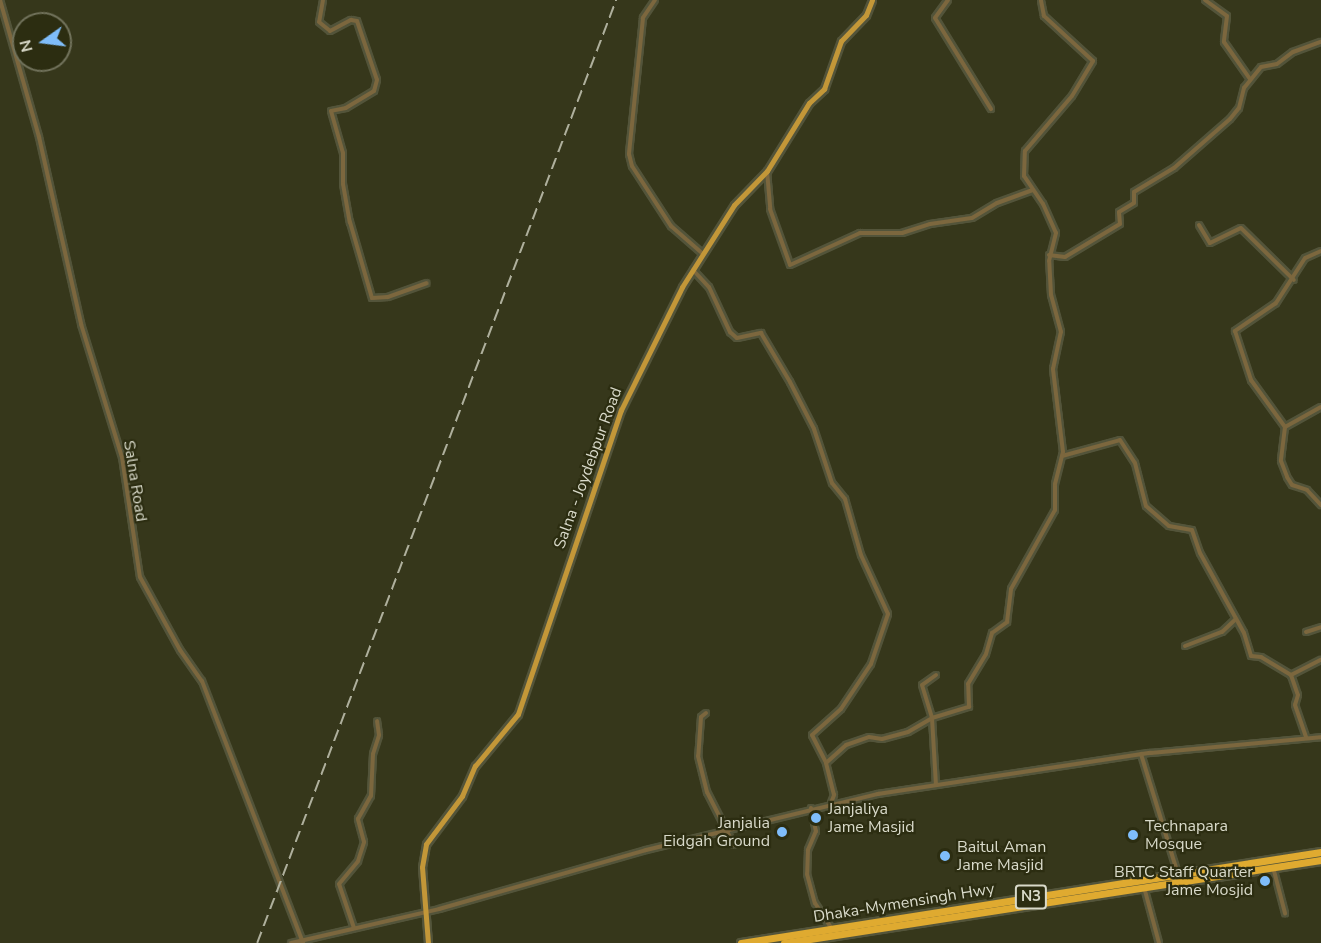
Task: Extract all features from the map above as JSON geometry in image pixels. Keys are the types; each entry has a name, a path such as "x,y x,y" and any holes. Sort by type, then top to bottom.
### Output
{"highway":[{"name":"Dhaka-Mymensingh Hwy","path":"741,943 1321,852"},
{"name":"Dhaka-Mymensingh Hwy","path":"784,943 1321,860"}],"main road":[{"name":"Salna - Joydebpur Road","path":"428,943 422,867 426,844 462,795 475,766 518,714 611,434 660,329 693,270 734,205 767,171 809,104 824,89 842,41 866,15 872,0"}],"street":[{"name":"Salna Road","path":"0,0 39,136 81,324 122,458 140,577 180,650 202,681 302,942"},
{"path":"323,0 319,22 330,31 351,20 357,21 377,80 374,91 346,108 331,111 344,160 343,184 350,222 372,298 388,297 427,283"},
{"path":"655,0 643,18 629,154 632,166 671,226 703,254"},
{"path":"948,0 935,18 991,109"},
{"path":"826,762 846,745 869,737 882,739 908,732 933,718 969,707 968,684 986,654 992,633 1007,622 1011,589 1055,510 1055,484 1062,456 1053,369 1061,332 1051,294 1049,255 1054,225 1024,176 1026,147 1072,96 1094,61 1044,16 1041,0"},
{"path":"1205,0 1227,16 1229,28 1224,42 1250,79"},
{"path":"1049,255 1065,257 1120,224 1119,212 1134,203 1134,192 1174,168 1230,119 1239,108 1241,93 1261,67 1277,64 1293,52 1321,42"},
{"path":"767,171 770,209 790,264 860,233 902,233 930,224 972,218 997,203 1033,190"},
{"path":"1199,225 1210,243 1241,228 1294,280"},
{"path":"1321,251 1305,258 1294,280 1276,303 1235,331 1251,380 1285,427 1281,461 1287,477 1292,485 1307,490 1321,505"},
{"path":"693,270 709,287 730,332 737,338 761,333 790,382 814,429 832,483 845,499 861,555 888,614 871,664 841,709 812,735 826,762 834,795 831,804"},
{"path":"1285,427 1321,407"},
{"path":"1062,456 1120,440 1136,463 1146,506 1169,526 1192,530 1200,553 1236,619 1251,656 1261,657 1291,675 1298,695 1295,705 1306,737"},
{"path":"1185,646 1222,632 1236,619"},
{"path":"1306,632 1321,627"},
{"path":"1291,675 1321,660"},
{"path":"936,675 922,685 933,718 936,785"},
{"path":"706,713 701,717 698,756 707,792 734,846"},
{"path":"354,928 339,884 358,861 364,842 358,819 371,796 373,754 379,735 377,721"},
{"path":"291,943 426,911 811,808 936,785 1141,754 1321,737"},
{"path":"1141,754 1178,874"},
{"path":"811,808 816,831 808,850 807,874 815,903 832,928"},
{"path":"1273,867 1280,906 1285,913"},
{"path":"1144,887 1159,943"},
{"path":"837,935 841,943"}],"railway":[{"path":"257,943 616,0"}],"place":[{"name":"Janjaliya Jame Masjid","path":"816,818"},
{"name":"Janjalia Eidgah Ground","path":"782,832"},
{"name":"Technapara Mosque","path":"1133,835"},
{"name":"Baitul Aman Jame Masjid","path":"945,856"},
{"name":"BRTC Staff Quarter Jame Mosjid","path":"1265,881"}]}
